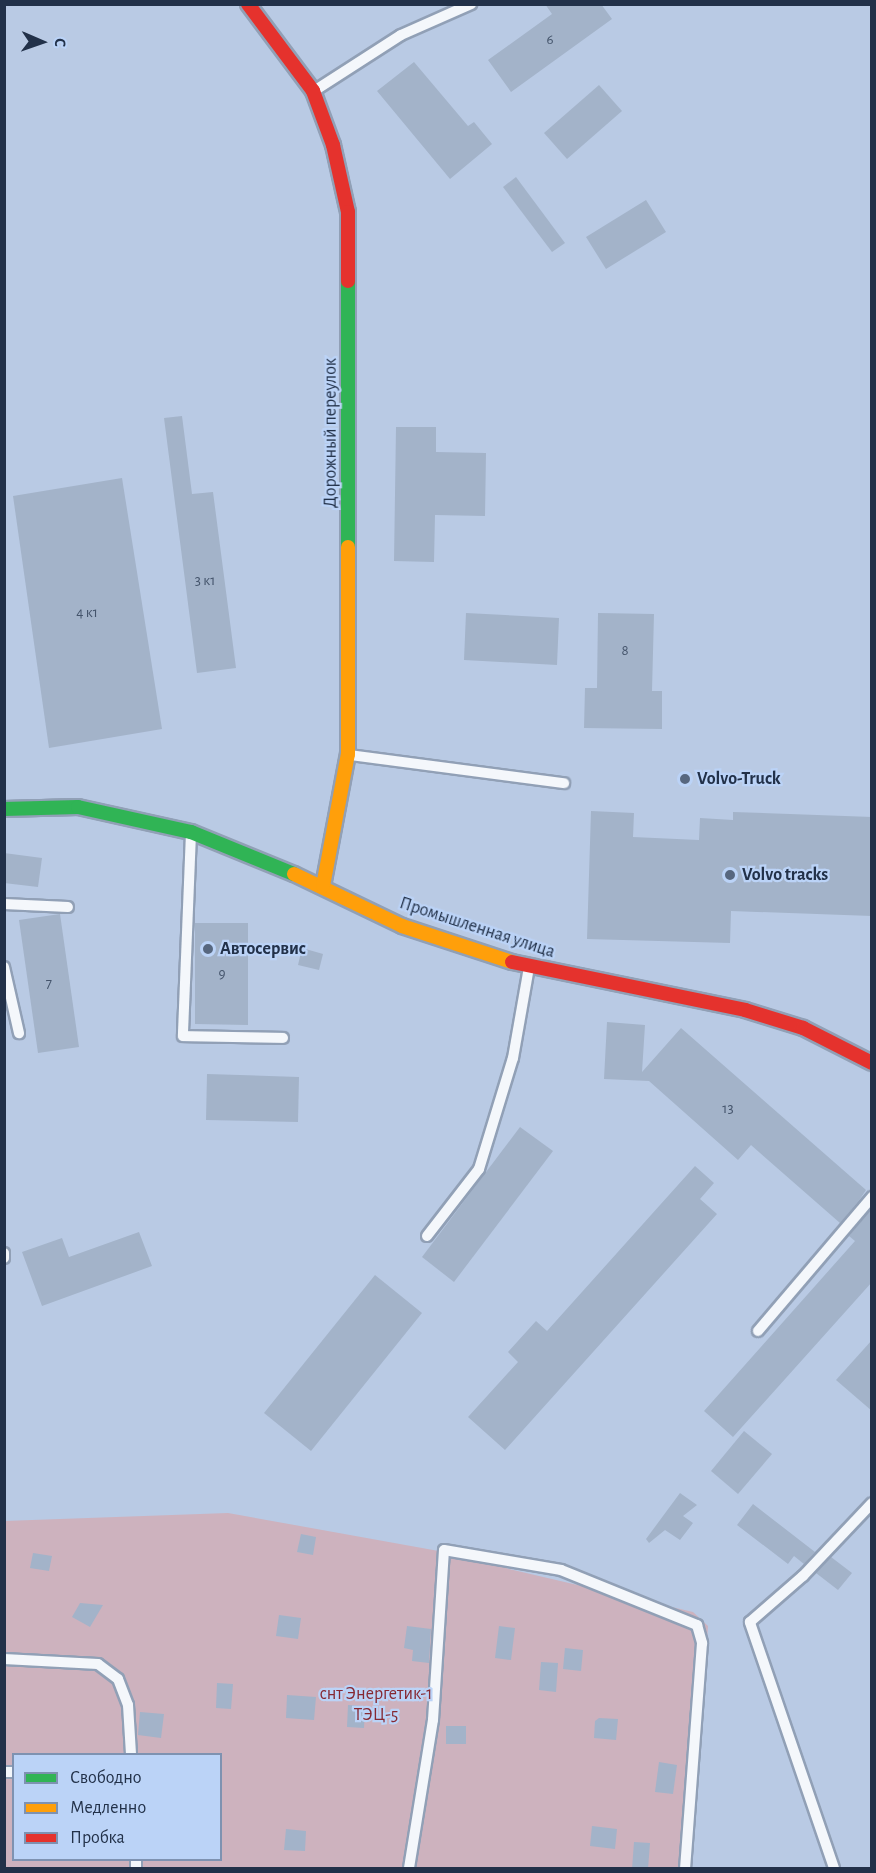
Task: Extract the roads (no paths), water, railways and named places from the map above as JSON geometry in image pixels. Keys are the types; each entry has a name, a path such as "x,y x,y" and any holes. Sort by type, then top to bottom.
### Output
{"main road":[{"name":"Дорожный переулок","path":"248,4 313,91 333,145 348,212 348,754 323,886"},
{"name":"Промышленная улица","path":"4,809 78,807 191,832 323,886 402,926 529,967 745,1010 802,1028 872,1063"}],"lane":[{"path":"313,91 401,35 471,4"},
{"path":"348,754 564,783"},
{"path":"191,832 183,1036 283,1038"},
{"path":"4,904 68,907"},
{"path":"4,967 19,1033"},
{"path":"427,1236 479,1169 513,1058 529,967"},
{"path":"758,1331 872,1197"},
{"path":"4,1253 4,1258"},
{"path":"834,1869 750,1622 803,1576 872,1503"},
{"path":"409,1869 433,1720 444,1550 561,1570 697,1625 702,1642 685,1869"},
{"path":"4,1659 98,1664 118,1679 128,1705 131,1753"}],"place":[{"name":"Volvo-Truck","path":"685,779"},
{"name":"Volvo tracks","path":"730,875"},
{"name":"Автосервис","path":"208,949"}],"park label":[{"name":"снт Энергетик-1 ТЭЦ-5","path":"376,1705"}]}
